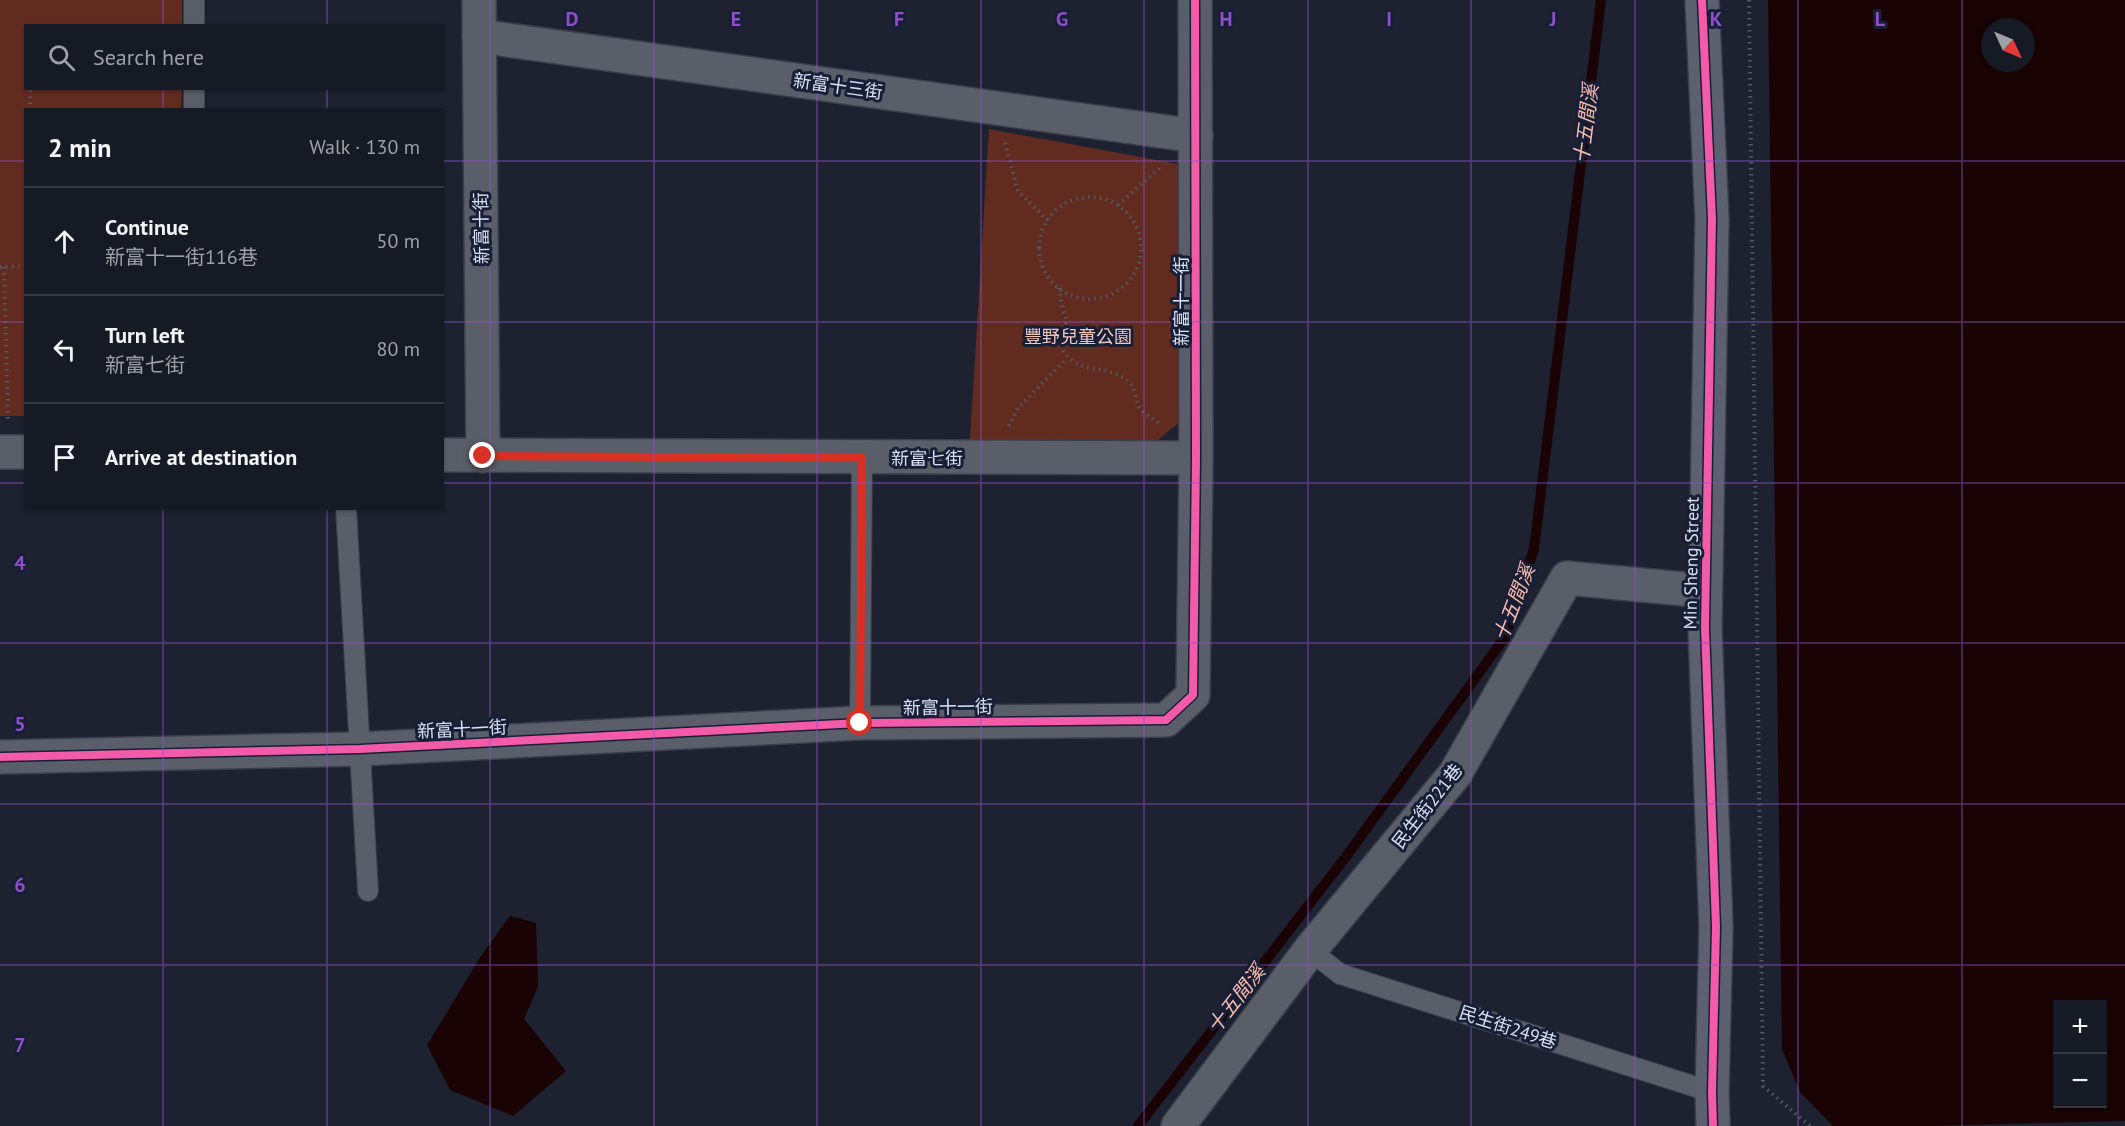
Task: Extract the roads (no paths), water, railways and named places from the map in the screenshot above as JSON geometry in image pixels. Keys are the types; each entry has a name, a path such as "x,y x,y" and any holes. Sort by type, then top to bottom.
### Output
{"street":[{"name":"新富十街","path":"479,0 483,456"},
{"name":"新富十一街","path":"0,757 360,749 860,723 1166,720 1193,695 1196,458 1195,0"},
{"name":"Min Sheng Street","path":"1702,0 1712,219 1704,628 1716,927 1713,1126"},
{"name":"新富十三街","path":"479,36 1196,136"},
{"name":"新富七街","path":"444,455 1196,458"},
{"name":"民生街221巷","path":"1178,1126 1310,950 1455,774 1567,578 1705,591"}],"lane":[{"path":"194,0 194,24"},
{"path":"194,90 194,108"},
{"path":"860,723 862,458"},
{"path":"346,510 368,891"},
{"name":"民生街249巷","path":"1310,950 1340,974 1712,1092"}],"waterway":[{"name":"十五間溪","path":"1138,1126 1348,854 1505,637 1534,549 1601,0"}],"park label":[{"name":"豐野兒童公園","path":"1078,336"}]}
